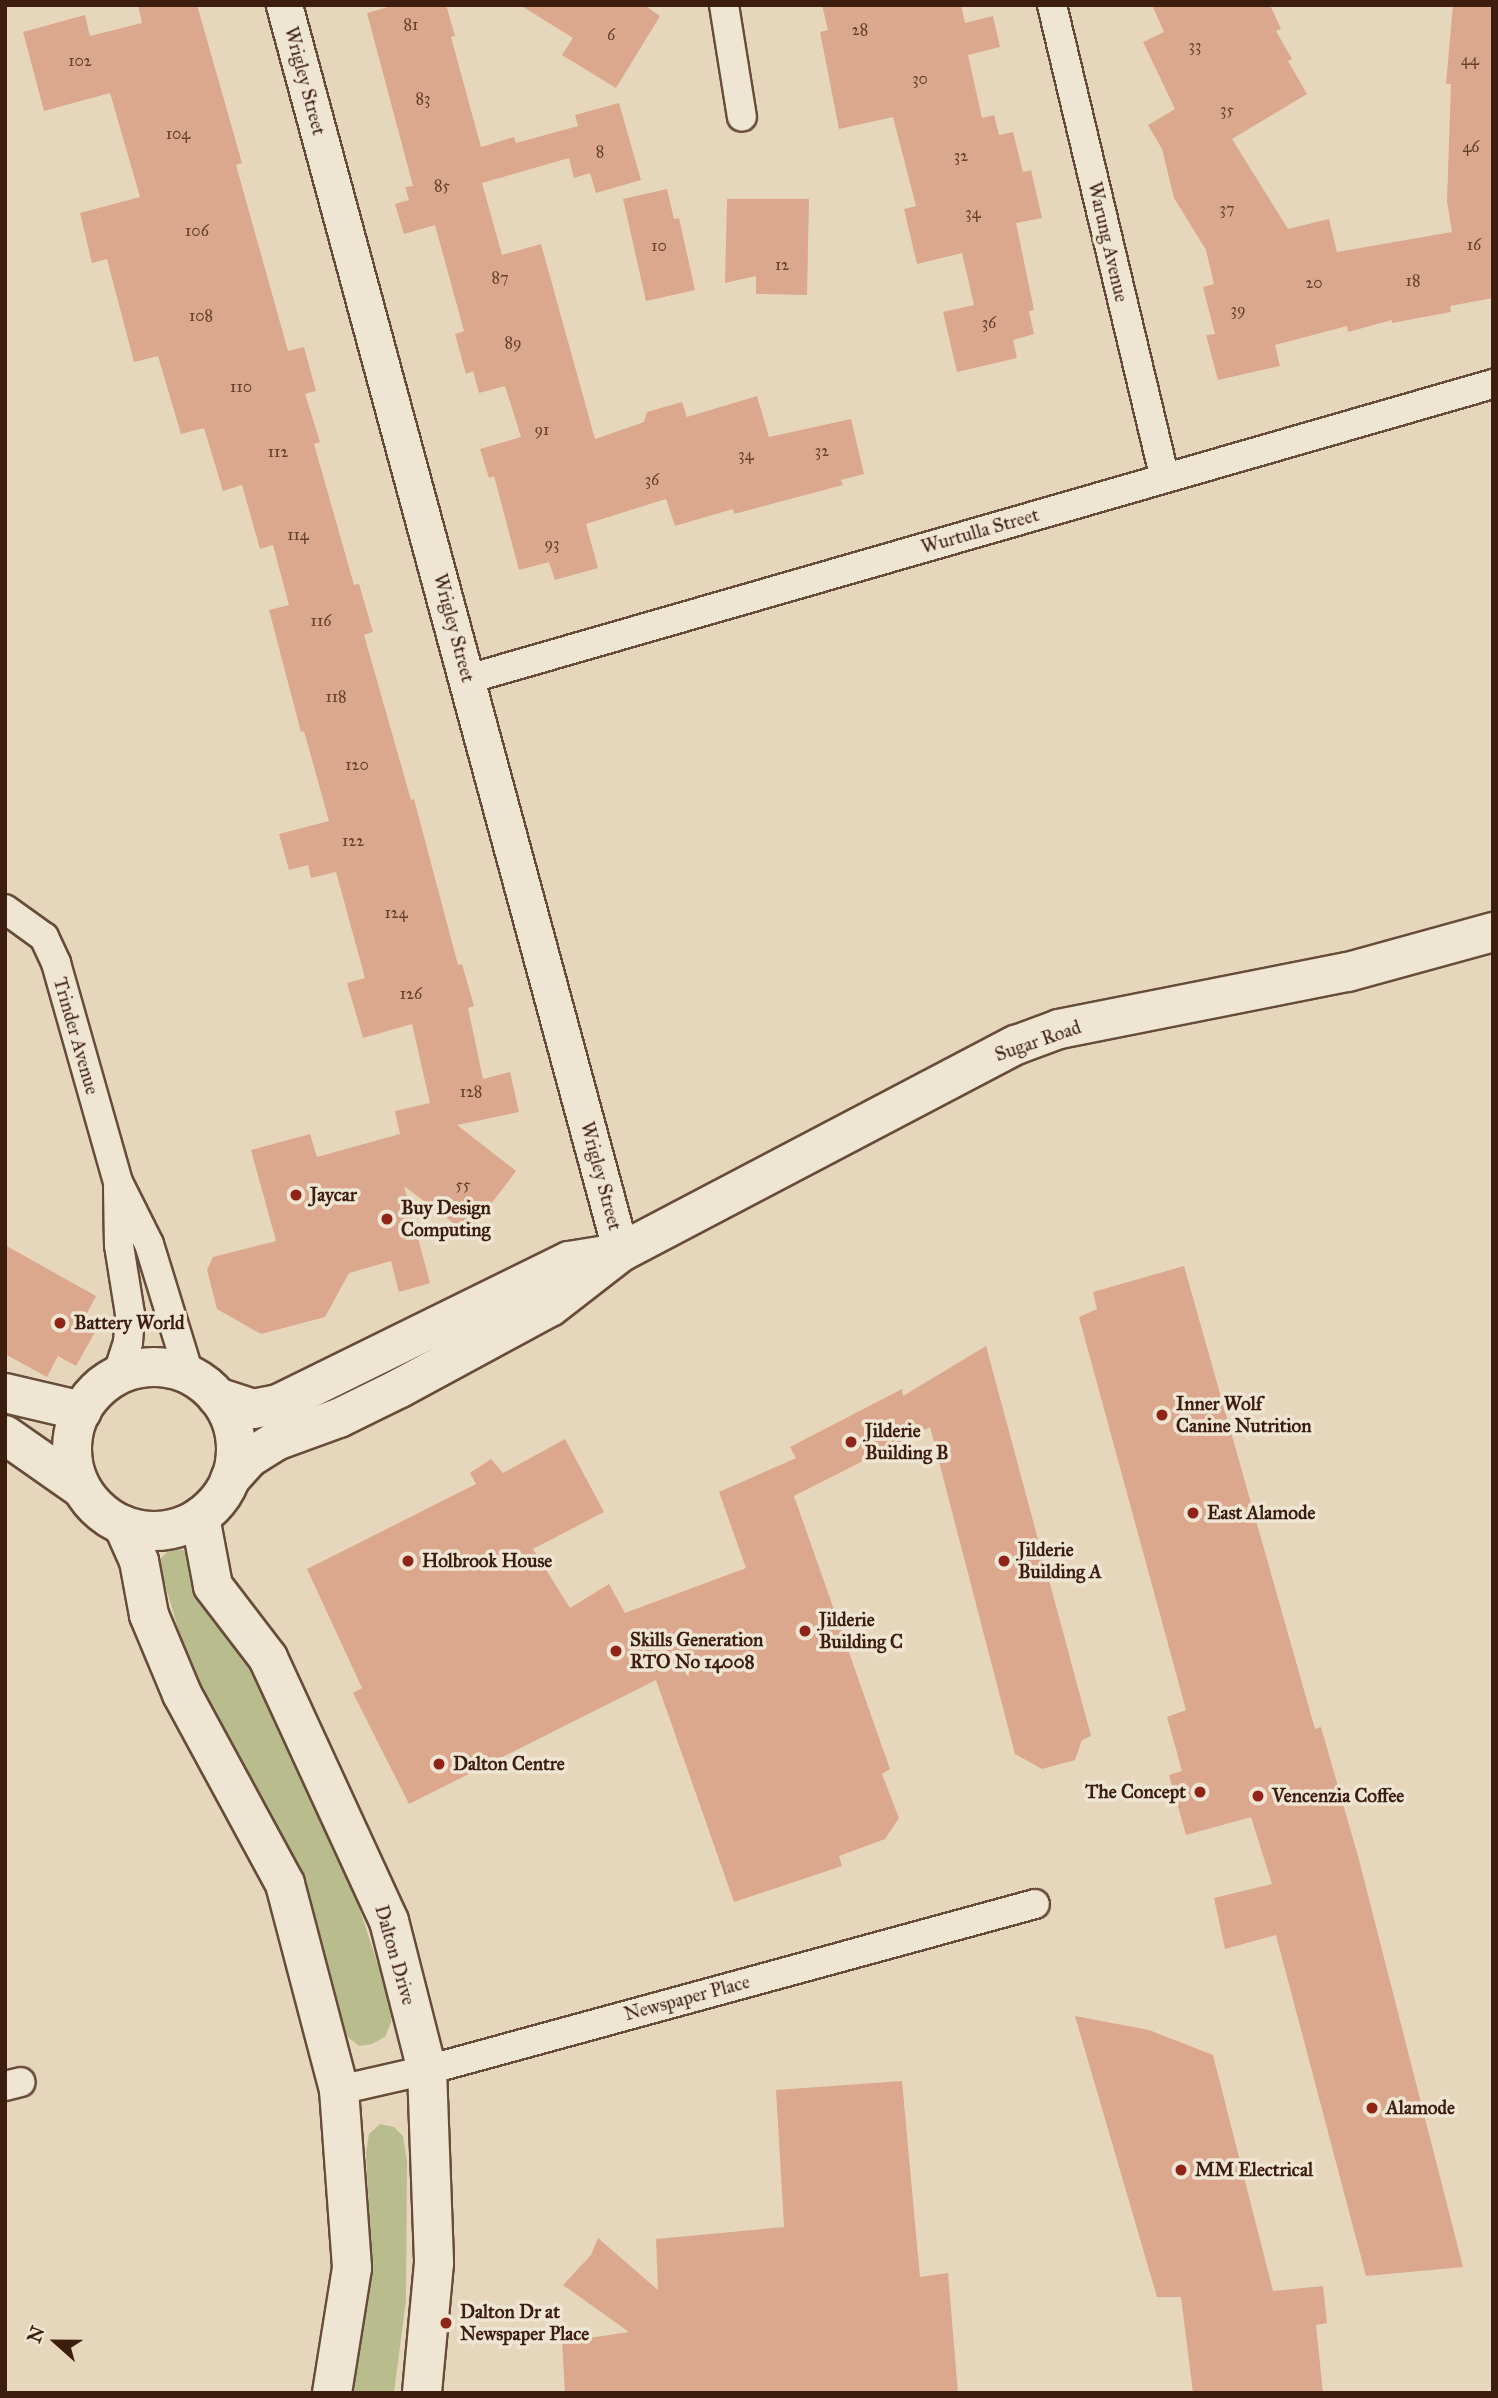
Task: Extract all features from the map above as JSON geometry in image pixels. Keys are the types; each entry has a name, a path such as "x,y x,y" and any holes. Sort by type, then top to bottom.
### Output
{"main road":[{"name":"Sugar Road","path":"621,1252 982,1061 1029,1040 1059,1029 1348,972 1493,932"},
{"path":"82,1489 73,1462 73,1434 82,1411 96,1391 117,1376 141,1368 165,1367 253,1409 278,1404 569,1261 621,1252"},
{"path":"5,1435 82,1489 100,1511 123,1525 150,1531 178,1528 200,1517 218,1501 230,1479 249,1458 278,1440 339,1418 550,1307 621,1252"},
{"path":"203,1386 225,1408 234,1431 236,1455 230,1479"},
{"path":"5,1392 82,1411"},
{"name":"Dalton Drive","path":"200,1517 213,1586 268,1658 389,1921 427,2070 434,2263 422,2393"},
{"path":"123,1525 139,1561 149,1615 182,1694 285,1884 339,2090 352,2268 332,2393"}],"street":[{"name":"Wrigley Street","path":"284,5 621,1252"},
{"path":"724,5 742,117"},
{"name":"Warung Avenue","path":"1052,5 1165,478"},
{"name":"Wurtulla Street","path":"468,679 1493,384"},
{"name":"Trinder Avenue","path":"5,909 44,937 56,964 118,1182 149,1244 203,1386"},
{"name":"Trinder Avenue","path":"117,1376 128,1343 130,1314 119,1245 118,1182"},
{"name":"Newspaper Place","path":"339,2090 427,2070 1035,1904"}],"green space":[{"path":"171,1548 188,1551 225,1638 253,1667 343,1859 392,2007 391,2023 385,2037 372,2044 359,2046 342,2032 187,1659 160,1567 160,1559"},
{"path":"380,2124 394,2127 403,2136 407,2162 406,2300 394,2393 350,2393 372,2272 366,2153 369,2134"}],"building":[{"path":"138,5 197,5 242,163 236,165 288,351 304,347 316,391 305,394 320,442 314,444 354,585 359,584 373,632 364,635 411,800 414,799 458,965 462,964 474,1006 468,1008 483,1079 510,1072 519,1112 457,1125 516,1171 468,1234 404,1186 430,1283 399,1292 391,1261 349,1273 325,1317 261,1334 217,1309 207,1270 213,1257 276,1241 251,1150 310,1134 317,1157 400,1134 395,1111 430,1103 412,1024 363,1038 347,983 365,978 336,872 311,878 308,865 289,870 279,834 329,821 304,731 301,732 269,610 289,605 273,545 260,549 242,485 223,491 204,428 181,434 158,356 134,362 107,259 92,263 80,213 140,197 110,93 44,111 23,32 85,15 90,36 142,23"},
{"path":"395,5 446,5 455,36 451,37 481,147 514,137 516,143 578,126 575,115 619,103 641,180 596,193 590,173 574,178 569,158 482,183 502,255 541,244 595,439 644,422 647,412 682,402 687,417 757,396 769,437 851,419 864,474 841,480 843,485 734,514 733,509 675,526 666,499 586,524 598,568 555,580 549,562 519,570 494,476 489,478 480,449 521,437 505,386 479,393 473,371 466,374 455,334 464,331 435,225 404,234 395,204 409,200 405,187 413,186 367,13"},
{"path":"520,5 644,5 660,16 616,88 562,55 573,38"},
{"path":"822,5 961,5 965,23 993,16 1000,47 968,55 982,118 994,115 999,135 1013,132 1023,172 1031,170 1042,218 1016,223 1034,310 1029,311 1034,334 1013,340 1017,358 957,372 943,312 974,305 962,253 917,264 904,209 916,206 893,117 839,129 820,32 828,30"},
{"path":"1152,5 1270,5 1281,29 1276,31 1292,59 1288,61 1307,94 1232,139 1288,229 1329,219 1337,252 1452,232 1447,201 1451,84 1446,84 1453,5 1493,5 1493,298 1450,306 1451,312 1392,323 1392,320 1348,332 1347,326 1275,345 1280,366 1218,380 1206,335 1215,334 1203,287 1214,284 1206,250 1174,198 1162,149 1148,125 1175,109 1143,42 1164,32"},
{"path":"667,189 674,219 679,218 695,290 646,301 623,199"},
{"path":"727,199 809,199 807,295 756,294 756,276 725,283"},
{"path":"5,1245 96,1296 85,1317 99,1325 76,1366 58,1356 47,1377 5,1354"},
{"path":"1184,1266 1315,1729 1321,1727 1358,1856 1463,2267 1366,2276 1276,1935 1225,1949 1214,1898 1272,1884 1251,1817 1186,1835 1169,1775 1182,1771 1167,1717 1186,1710 1079,1317 1097,1309 1093,1292"},
{"path":"986,1346 1091,1736 1082,1740 1075,1760 1042,1769 1015,1754 930,1427 794,1496 890,1769 882,1774 899,1818 885,1839 839,1856 842,1866 734,1902 656,1680 409,1804 353,1693 362,1688 307,1569 476,1484 470,1473 491,1459 503,1473 565,1439 604,1512 533,1549 570,1608 609,1584 625,1613 746,1568 719,1492 796,1458 790,1447 902,1389 903,1396"},
{"name":"MM Electrical","path":"1075,2016 1149,2030 1213,2055 1273,2291 1323,2286 1327,2323 1316,2325 1323,2393 1193,2393 1181,2297 1157,2297"},
{"path":"902,2081 920,2277 948,2273 958,2393 565,2393 562,2342 629,2332 563,2285 591,2255 598,2238 658,2290 656,2239 784,2227 776,2090"}],"place":[{"name":"Jaycar","path":"296,1195"},
{"name":"Buy Design Computing","path":"387,1219"},
{"name":"Battery World","path":"60,1323"},
{"name":"Inner Wolf Canine Nutrition","path":"1162,1415"},
{"name":"Jilderie Building B","path":"851,1442"},
{"name":"East Alamode","path":"1193,1513"},
{"name":"Holbrook House","path":"408,1561"},
{"name":"Jilderie Building A","path":"1004,1561"},
{"name":"Jilderie Building C","path":"805,1631"},
{"name":"Skills Generation RTO No 14008","path":"616,1651"},
{"name":"Dalton Centre","path":"439,1764"},
{"name":"The Concept","path":"1200,1792"},
{"name":"Vencenzia Coffee","path":"1258,1796"},
{"name":"Alamode","path":"1372,2108"},
{"name":"MM Electrical","path":"1181,2170"},
{"name":"Dalton Dr at Newspaper Place","path":"446,2323"}]}
